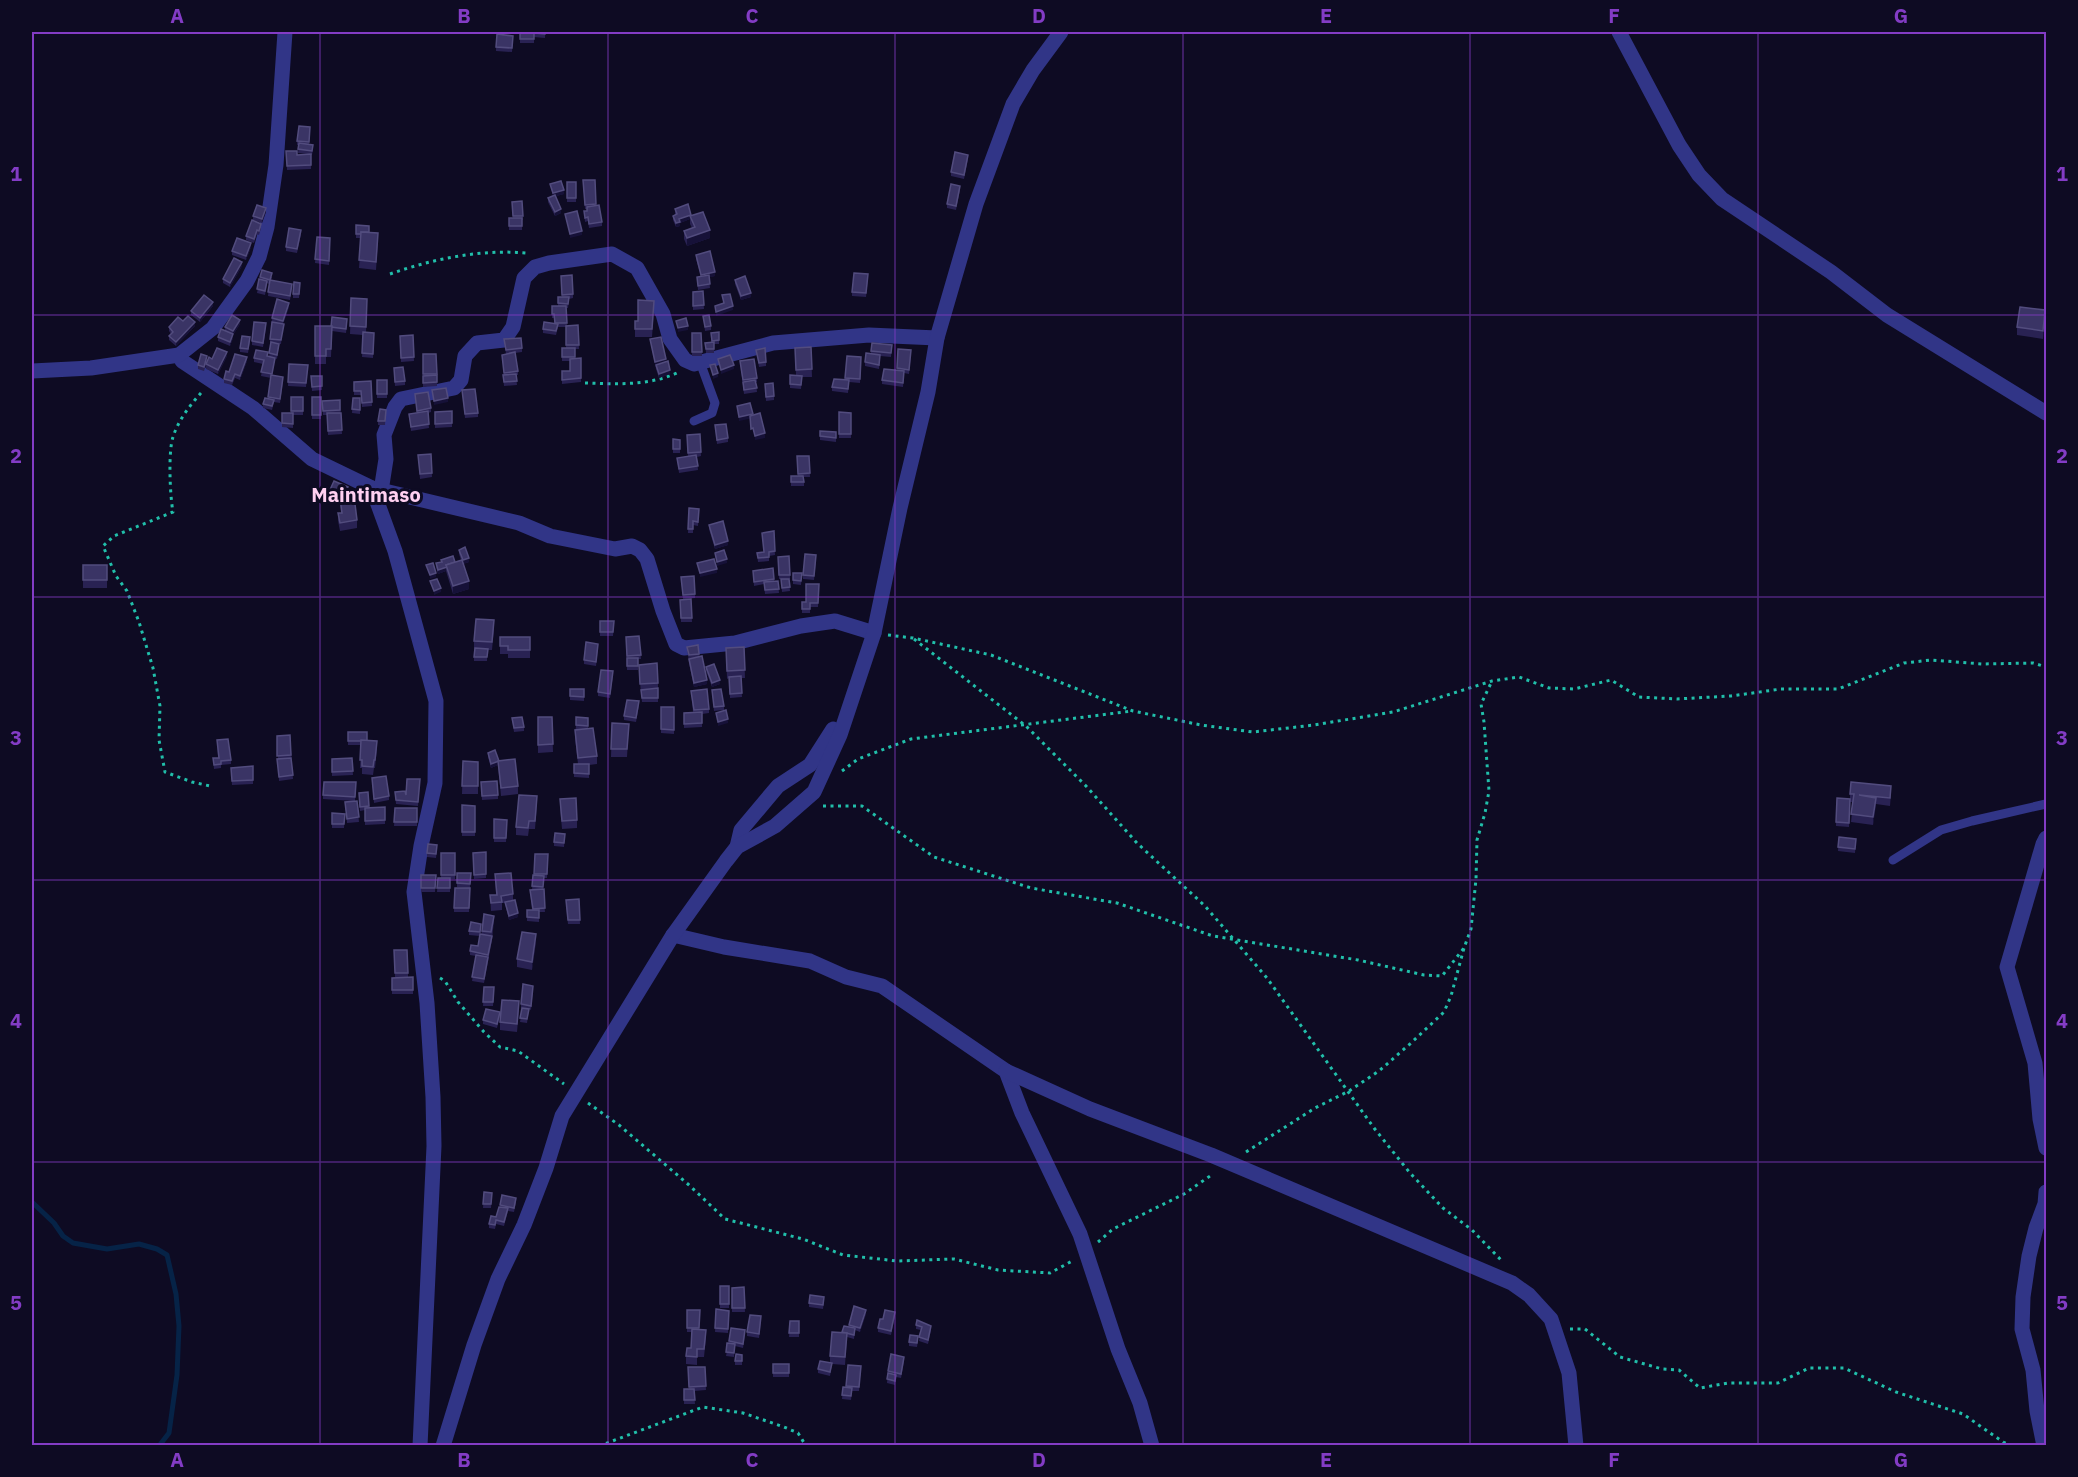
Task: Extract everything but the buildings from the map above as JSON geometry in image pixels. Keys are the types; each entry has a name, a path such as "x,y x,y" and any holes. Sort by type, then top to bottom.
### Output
{"street":[{"path":"32,371 91,368 178,355 213,328 247,281 259,257 267,227 276,165 285,32"},
{"path":"737,847 775,826 814,792 840,735 874,633 900,508 928,392 937,338 976,204 1013,104 1033,70 1061,32"},
{"path":"1619,32 1679,145 1699,175 1722,199 1831,272 1887,315 2046,413"},
{"path":"420,1446 434,1146 433,1097 423,963 414,892 421,846 435,783 436,701 377,490 386,459 384,435 395,407 401,399 454,387 461,380 465,356 477,343 504,340 513,327 524,278 535,267 612,254 637,268 663,314 670,339 685,360 697,363 773,343 869,335 937,338"},
{"path":"178,355 182,361 253,408 312,459 377,490 519,523 559,538 615,549 632,546 640,550 647,559 676,644 684,648 735,643 801,626 835,621 874,633"},
{"path":"443,1446 474,1345 498,1279 524,1225 546,1168 562,1116 673,935 737,847 741,830 778,786 810,765 853,696"},
{"path":"2046,838 2007,967 2035,1063 2040,1119 2046,1148"},
{"path":"673,935 724,947 810,961 846,977 882,986 1006,1071 1090,1109 1228,1163 1512,1283 1529,1295 1551,1318 1569,1373 1576,1446"},
{"path":"1006,1071 1022,1113 1080,1234 1118,1349 1140,1403 1152,1446"},
{"path":"2044,1446 2037,1411 2033,1370 2022,1329 2022,1297 2029,1256 2045,1204 2046,1192"}],"lane":[{"path":"694,421 712,413 715,403 697,363"},
{"path":"1893,860 1941,830 2046,804"}],"path":[{"path":"390,274 427,261 511,252 527,253 535,267"},
{"path":"585,383 642,383 662,380 697,363"},
{"path":"210,786 165,772 159,740 160,706 153,669 127,591 106,556 103,546 114,536 173,512 170,492 172,438 191,405 212,381"},
{"path":"874,633 913,638 991,655 1133,711 1201,725 1253,732 1393,712 1492,681 1519,677 1549,688 1575,689 1611,680 1639,697 1677,699 1731,696 1780,689 1838,689 1904,663 1931,660 1982,664 2033,663 2046,667"},
{"path":"913,638 1026,726 1086,786 1137,843 1205,906 1267,978 1410,1173 1443,1208 1472,1230 1505,1263"},
{"path":"423,963 430,972 445,981 458,1002 500,1047 518,1051 619,1125 725,1219 803,1239 843,1255 897,1261 954,1258 998,1270 1050,1273 1086,1253 1113,1229 1184,1194 1315,1108 1349,1091 1379,1071 1444,1012 1471,929 1477,840 1489,791 1481,704 1492,681"},
{"path":"840,772 858,759 911,739 1133,711"},
{"path":"819,807 862,806 934,857 1031,888 1117,903 1213,936 1358,960 1424,975 1442,976 1464,948"},
{"path":"1551,1318 1565,1329 1585,1329 1620,1357 1662,1369 1679,1370 1700,1388 1728,1383 1778,1383 1809,1368 1844,1368 1896,1392 1963,1414 2012,1446"},
{"path":"599,1446 703,1407 743,1413 784,1427 798,1433 806,1446"}],"waterway":[{"path":"32,1202 54,1223 63,1236 73,1243 107,1249 139,1244 157,1249 167,1255 176,1294 179,1326 177,1375 169,1433 159,1446"}],"district":[{"name":"Maintimaso","path":"366,494"}]}
